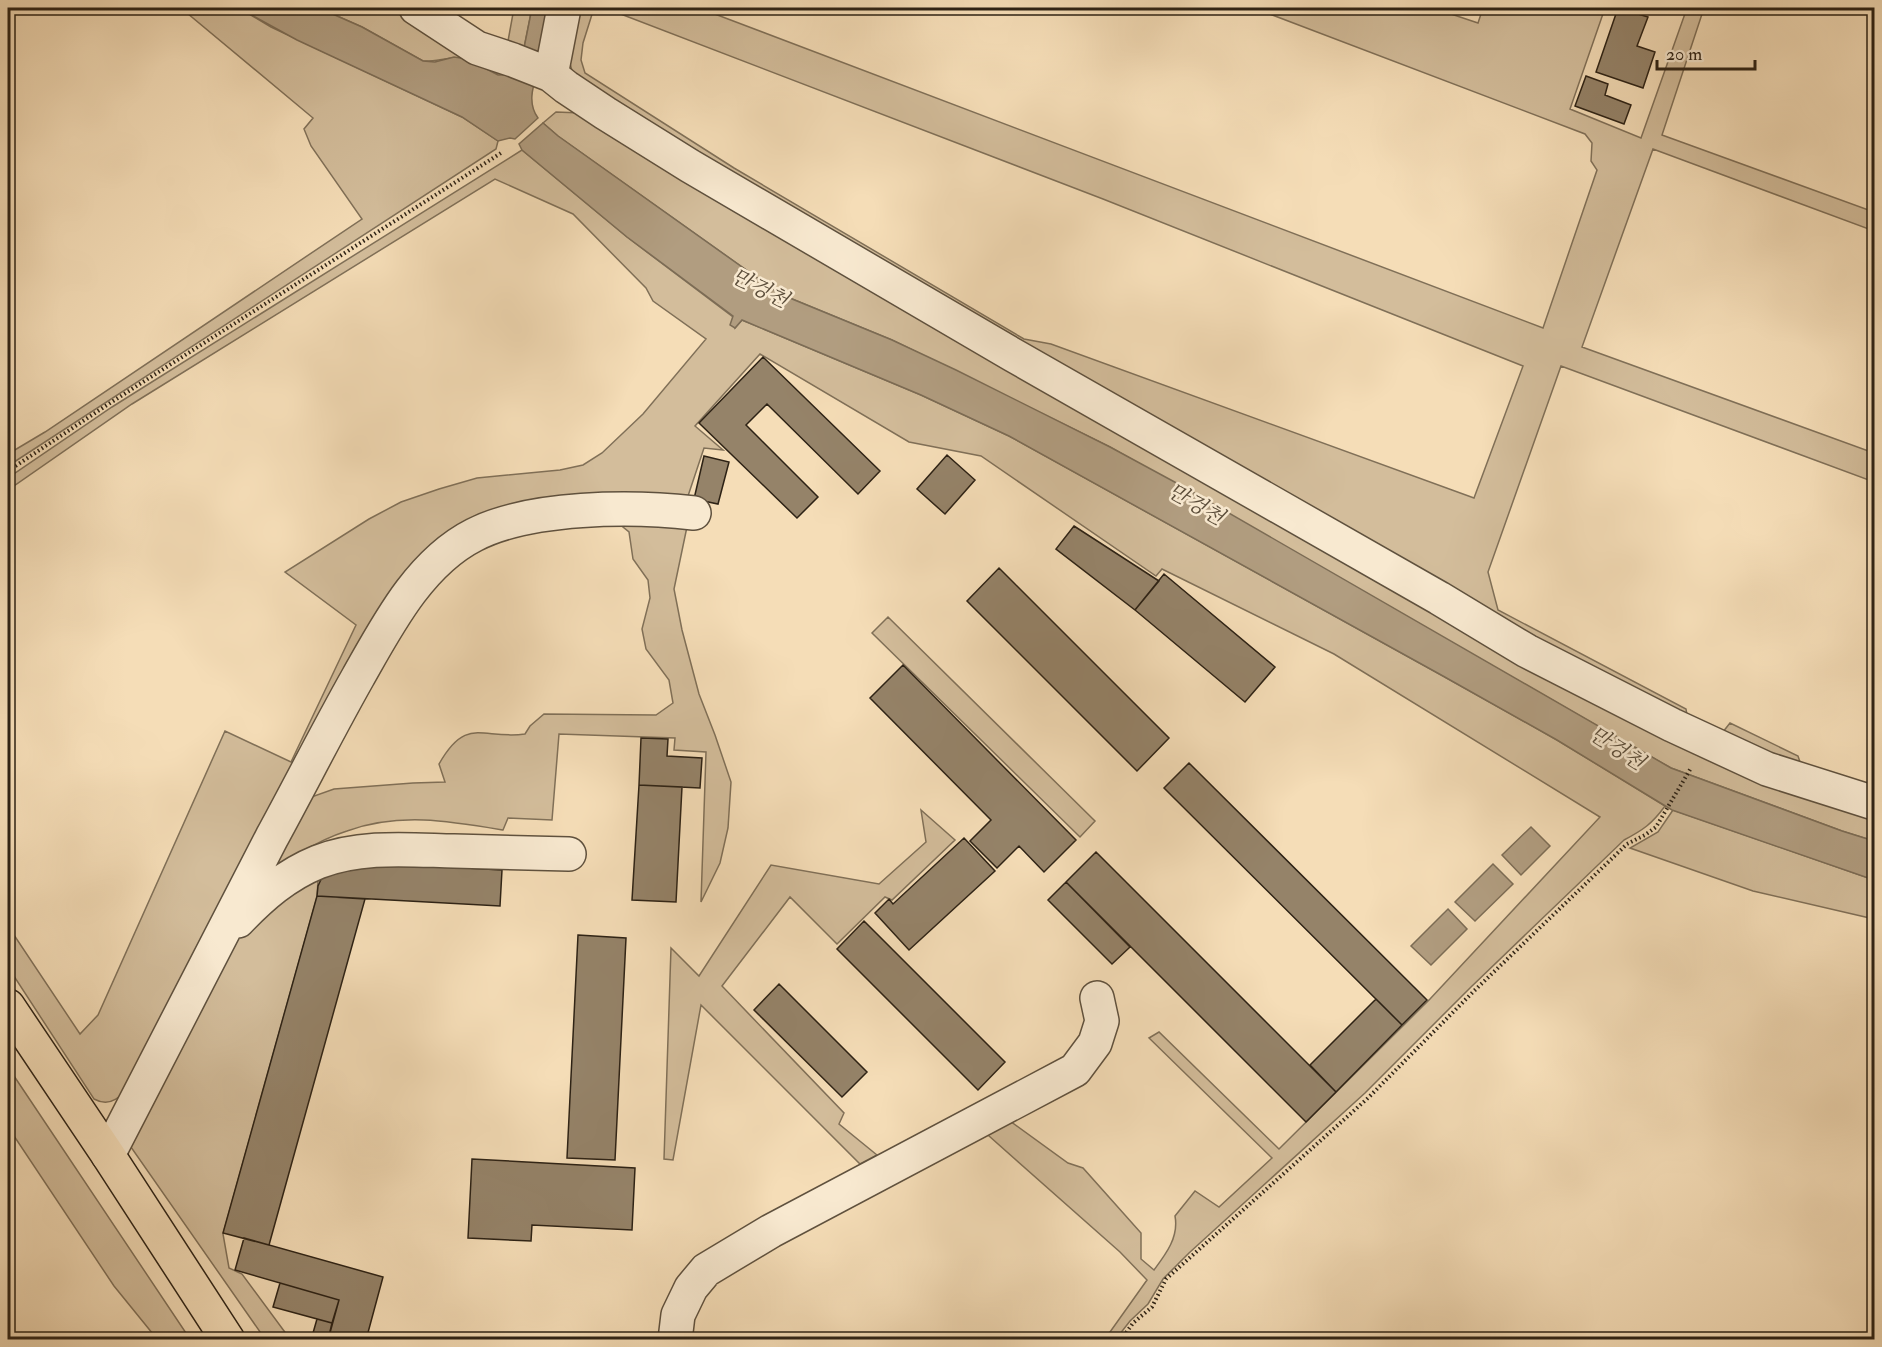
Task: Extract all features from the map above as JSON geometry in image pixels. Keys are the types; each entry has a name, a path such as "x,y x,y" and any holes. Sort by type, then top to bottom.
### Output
{"main road":[{"path":"8,1006 228,1340"}],"street":[{"path":"416,8 477,48 551,75 605,113 690,166 1527,651 1672,725 1767,770 1875,803"},
{"path":"551,75 564,8"},
{"path":"108,1155 338,712 387,628 411,593 432,568 444,556 473,535 498,525 544,514 628,509 660,509 694,513"},
{"path":"217,942 276,885 320,861 345,854 395,849 568,854"},
{"path":"675,1340 678,1315 691,1288 706,1270 771,1231 1075,1070 1095,1043 1102,1021 1097,998"}],"path":[{"path":"8,471 107,405 501,153"},
{"path":"1121,1340 1133,1323 1152,1307 1166,1279 1368,1098 1475,990 1627,844 1656,827 1689,771"}],"shaded area":[{"path":"181,8 239,8 271,27 462,117 498,141 496,149 8,466 8,454 45,432 362,219 311,146 304,129 313,118"},
{"path":"319,8 410,8 505,74 495,73 461,58 423,61 362,27"},
{"path":"514,8 532,8 522,58 508,41"},
{"path":"578,8 594,8 583,43 581,60 585,73 734,168 1024,339 1051,344 1474,498 1523,366 1103,199 605,8 699,8 1543,328 1597,170 1591,161 1592,143 1585,134 1254,8 1366,8 1383,14 1386,8 1439,8 1439,10 1478,23 1483,8 1605,8 1570,109 1641,138 1687,8 1704,8 1662,135 1874,212 1874,231 1653,149 1582,347 1874,453 1874,482 1561,366 1488,572 1498,610 1686,709 1688,722 1668,713 929,296 573,74 568,57"},
{"path":"556,112 581,113 1308,529 1874,809 1874,841 1671,768 1110,447 892,340 780,294 558,136 543,123"},
{"path":"522,150 627,237 733,317 735,328 742,320 921,395 1009,436 1557,740 1665,806 1647,826 1624,840 1365,1093 1189,1253 1163,1279 1148,1304 1130,1321 1116,1339 1105,1339 1147,1280 1120,1252 980,1128 1003,1116 1068,1163 1083,1168 1141,1233 1141,1259 1154,1270 1173,1238 1175,1216 1195,1191 1219,1207 1272,1158 1149,1038 1159,1032 1279,1149 1430,999 1600,817 1334,654 1162,569 1156,576 981,456 909,442 760,354 695,426 723,450 704,448 685,505 527,501 489,512 454,530 137,1077 123,1093 113,1101 101,1102 94,1099 8,967 8,926 80,1034 98,1015 225,731 291,762 356,625 285,572 369,519 401,502 477,478 560,470 583,465 602,453 643,414 706,339 653,301 646,288 573,214 495,179 132,404 8,490 8,478 112,407"},
{"path":"688,522 674,589 699,694 731,782 728,828 720,863 701,902 706,752 674,750 675,738 559,734 552,820 508,818 503,830 425,820 366,825 317,843 276,866 272,860 300,801 334,789 445,782 439,764 458,739 476,733 525,734 530,726 544,714 656,715 673,703 669,680 646,649 642,629 650,598 648,580 633,559 629,532 618,523"},
{"path":"888,617 1095,821 1080,837 872,633"},
{"path":"1730,723 1798,756 1803,771 1719,737"},
{"path":"921,810 955,840 892,900 885,897 837,944 790,897 722,986 844,1113 839,1124 877,1155 860,1164 701,1005 673,1160 664,1159 671,948 699,976 771,865 879,884 926,842"},
{"path":"1673,810 1874,880 1874,919 1753,891 1630,848 1658,832"},
{"path":"326,869 318,880 317,897 223,1234 229,1268 242,1274 290,1339 265,1339 126,1140 237,927"},
{"path":"8,1067 190,1339 157,1339 114,1286 8,1127"}],"water":[{"path":"239,8 319,8 362,27 423,61 435,62 454,57 467,59 498,75 537,74 532,91 532,102 538,118 515,139 498,141 462,117 297,40"},
{"path":"532,8 550,8 540,64 522,58"},
{"name":"만겅천","path":"543,123 780,294 892,340 1110,447 1182,486 1671,768 1874,841 1874,880 1672,810 1557,740 1009,436 921,395 742,320 735,328 730,325 733,316 627,237 522,150 519,144"},
{"path":"1531,827 1550,846 1521,875 1502,855"},
{"path":"1493,864 1513,884 1475,921 1455,902"},
{"path":"1448,909 1467,929 1431,965 1411,946"}],"building":[{"path":"1618,8 1648,17 1637,46 1655,52 1643,88 1596,72"},
{"path":"1586,76 1608,84 1605,95 1631,105 1624,124 1575,106"},
{"path":"763,357 880,471 858,494 767,404 746,425 818,497 797,518 699,423"},
{"path":"947,455 975,480 945,514 917,489"},
{"path":"704,456 729,462 718,504 694,499"},
{"path":"1074,526 1159,581 1135,610 1056,549"},
{"path":"999,568 1169,738 1137,771 967,601"},
{"path":"1164,574 1275,667 1245,702 1135,610"},
{"path":"903,665 1076,840 1044,872 1019,846 997,868 970,841 991,820 870,698"},
{"path":"641,738 668,739 667,756 702,758 700,788 639,785"},
{"path":"1189,763 1427,1000 1402,1025 1164,788"},
{"path":"639,785 682,787 676,902 632,900"},
{"path":"964,838 995,871 909,950 875,913 889,899 893,904"},
{"path":"1096,852 1336,1092 1306,1122 1066,882"},
{"path":"339,861 502,870 500,906 317,896 323,875"},
{"path":"1066,882 1130,947 1112,964 1048,900"},
{"path":"317,896 365,899 269,1245 223,1233"},
{"path":"864,921 1005,1062 978,1090 837,949"},
{"path":"578,935 626,938 615,1160 567,1158"},
{"path":"779,984 867,1072 842,1097 754,1010"},
{"path":"1376,999 1402,1025 1336,1092 1310,1065"},
{"path":"472,1159 635,1168 632,1230 532,1225 531,1241 468,1238"},
{"path":"244,1238 383,1277 366,1340 328,1340 339,1300 235,1270"},
{"path":"280,1283 339,1300 332,1323 273,1307"},
{"path":"317,1319 332,1323 328,1340 311,1340"}]}
